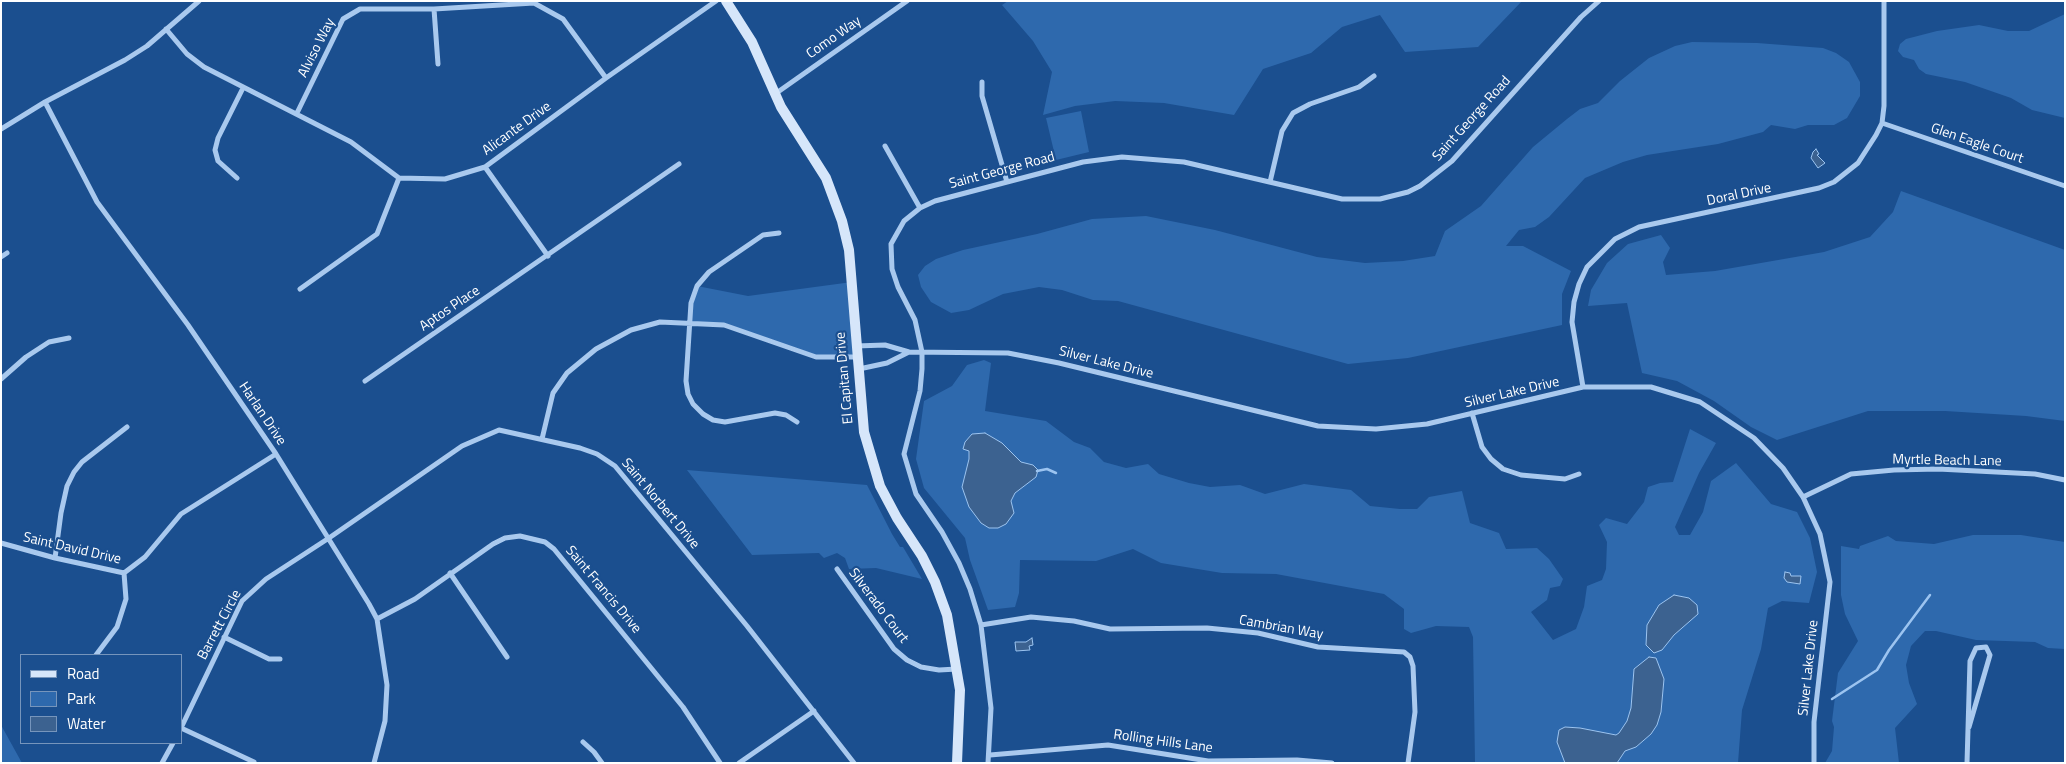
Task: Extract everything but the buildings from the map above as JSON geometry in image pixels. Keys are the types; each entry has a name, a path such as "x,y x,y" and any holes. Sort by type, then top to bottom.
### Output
{"street":[{"path":"1,129 45,102 125,60 199,1"},
{"name":"Alicante Drive","path":"399,178 445,179 485,167 606,78 716,1"},
{"name":"El Capitan Drive","path":"726,1 752,42 774,94 826,178 842,221 849,250 864,432 874,468 888,504 922,556 935,582 947,615 958,669 960,711 958,763"},
{"name":"Como Way","path":"774,94 907,1"},
{"name":"Saint George Road","path":"988,763 990,756 990,693 981,625 970,589 959,563 942,532 916,494 904,454 920,391 922,352 915,320 894,280 890,258 891,244 904,221 920,208 936,201 1083,162 1131,156 1184,162 1353,201 1393,197 1420,186 1452,161 1581,17 1599,1"},
{"name":"Doral Drive","path":"1583,387 1572,322 1574,302 1579,284 1587,267 1615,239 1639,227 1804,193 1834,182 1858,163 1882,123 1885,90 1884,1"},
{"name":"Alviso Way","path":"297,113 343,19 360,9 434,9 534,3 563,18 606,78"},
{"path":"434,9 438,64"},
{"path":"166,29 187,54 204,67 351,142 399,178 377,234 300,289"},
{"path":"1270,182 1282,131 1293,113 1310,104 1359,87 1374,76"},
{"path":"982,82 982,96 1007,182"},
{"path":"237,178 228,172 218,161 215,150 218,138 243,88"},
{"name":"Harlan Drive","path":"45,102 97,202 188,325 276,454 359,584 377,620 387,685 385,721 374,763"},
{"name":"Glen Eagle Court","path":"1882,123 2065,186"},
{"path":"885,146 920,208"},
{"name":"Aptos Place","path":"365,381 679,164"},
{"path":"485,167 548,256"},
{"path":"779,233 763,235 709,272 697,286 691,302 686,381 688,394 693,404 703,414 725,422 776,413 786,415 797,422"},
{"path":"1,257 7,253"},
{"path":"542,438 552,393 567,373 596,349 631,330 660,322 724,325 816,357 858,357"},
{"path":"1,379 26,357 49,342 69,338"},
{"path":"856,346 886,345 909,352"},
{"path":"858,370 887,363 909,352"},
{"name":"Silver Lake Drive","path":"909,352 1008,353 1059,363 1318,426 1376,429 1427,424 1583,387 1651,386 1700,402 1754,438 1782,468 1803,497 1820,534 1830,582 1814,722 1814,763"},
{"path":"1472,414 1482,447 1491,459 1503,469 1521,475 1565,479 1579,474"},
{"path":"55,558 65,494 74,472 82,462 127,427"},
{"name":"Saint Norbert Drive","path":"329,538 462,446 499,430 542,438 597,454 615,466 854,763"},
{"name":"Saint David Drive","path":"1,543 55,558 124,573 145,557 181,514 276,454"},
{"name":"Myrtle Beach Lane","path":"1803,497 1850,474 1894,470 1938,469 2026,474 2065,480"},
{"name":"Saint Francis Drive","path":"377,620 415,599 450,573 505,538 520,536 544,542 554,549 678,700 720,763"},
{"name":"Barrett Circle","path":"182,726 242,601 252,589 329,538"},
{"name":"Silverado Court","path":"837,569 894,649 907,660 921,667 939,670 958,669"},
{"path":"97,654 117,627 126,599 124,573"},
{"path":"450,573 507,657"},
{"name":"Cambrian Way","path":"981,625 1032,617 1074,621 1110,629 1207,628 1258,633 1318,647 1404,652 1410,657 1413,666 1414,712 1408,763"},
{"path":"224,638 269,659 280,659"},
{"path":"1968,763 1969,727 1972,653 1976,648 1986,647 1990,656 1969,727"},
{"path":"739,763 814,711"},
{"path":"182,728 254,762"},
{"path":"583,742 602,763"},
{"path":"162,763 172,744"},
{"name":"Rolling Hills Lane","path":"990,756 1108,745 1208,761 1297,760 1332,763"}],"green space":[{"path":"1008,1 1522,1 1478,47 1405,52 1380,15 1342,27 1311,53 1263,69 1234,115 1164,103 1115,101 1075,106 1043,115 1052,72 1033,41 1002,5"},
{"path":"2065,14 2065,118 2032,110 2011,98 1965,82 1926,74 1919,69 1914,60 1903,57 1898,51 1900,44 1906,39 1937,31 1979,25 2008,31 2029,31"},
{"path":"1692,42 1757,43 1823,48 1836,53 1849,62 1860,82 1860,96 1847,118 1834,125 1808,125 1795,129 1771,125 1763,132 1718,144 1647,155 1623,162 1585,178 1549,217 1535,227 1519,230 1506,246 1523,246 1571,271 1562,294 1562,325 1408,358 1348,364 1118,301 1093,300 1062,290 1039,287 1003,294 969,310 951,313 931,302 921,287 918,275 925,266 936,259 963,250 1037,234 1092,219 1146,216 1215,230 1317,257 1365,263 1403,261 1435,256 1445,231 1481,206 1533,147 1580,109 1598,103 1620,81 1649,58 1675,46"},
{"path":"1081,111 1089,152 1056,160 1046,118"},
{"path":"1901,191 2065,250 2065,421 2026,416 1945,411 1868,411 1777,440 1751,427 1714,401 1677,381 1642,373 1627,303 1588,306 1591,290 1607,263 1628,244 1661,235 1670,248 1663,262 1666,275 1715,271 1824,252 1870,237 1893,212"},
{"path":"852,282 858,357 816,357 724,325 690,322 691,303 697,286 748,296"},
{"path":"984,360 991,363 985,411 1046,421 1074,442 1090,448 1104,462 1126,468 1148,464 1159,474 1189,483 1210,487 1240,485 1265,494 1304,484 1351,490 1370,506 1400,509 1417,509 1429,497 1462,491 1470,523 1499,533 1506,549 1537,548 1549,559 1563,579 1560,586 1550,588 1547,600 1531,612 1553,640 1576,629 1584,607 1587,586 1602,580 1606,569 1607,542 1599,525 1606,518 1627,524 1644,502 1648,487 1660,483 1673,482 1690,429 1716,443 1699,473 1675,527 1679,535 1690,535 1703,512 1711,481 1736,463 1771,504 1797,512 1810,538 1817,572 1809,603 1782,601 1768,608 1761,649 1742,710 1738,763 1475,763 1473,637 1469,627 1436,626 1411,633 1404,629 1404,609 1384,594 1276,574 1222,573 1161,563 1133,549 1096,561 1020,560 1019,593 1015,607 988,610 970,560 965,538 924,488 916,459 924,401 952,386 967,365"},
{"path":"687,470 867,485 892,534 900,547 903,547 922,579 876,568 849,569 845,558 837,553 824,558 819,553 752,555"},
{"path":"1973,535 2021,535 2065,542 2065,649 2048,648 2035,642 1976,640 1936,631 1925,631 1911,646 1906,665 1909,683 1917,704 1895,728 1899,763 1825,763 1832,751 1834,727 1832,721 1838,673 1858,641 1845,614 1841,595 1841,546 1859,549 1860,546 1888,536 1896,541 1934,544"},
{"path":"1,725 22,763 1,763"}],"water":[{"path":"1816,149 1819,154 1817,155 1825,163 1818,168 1811,158"},
{"path":"985,433 1002,443 1021,462 1033,465 1038,470 1036,477 1015,493 1011,501 1014,513 1006,524 998,528 989,528 981,523 969,507 962,487 969,459 969,451 963,449 965,442 972,434"},
{"path":"1785,572 1790,573 1791,576 1801,576 1800,584 1787,582 1784,578"},
{"path":"1674,595 1689,598 1697,605 1698,614 1674,635 1662,650 1654,653 1646,645 1647,625 1659,605"},
{"path":"1032,638 1033,645 1029,646 1030,650 1016,651 1015,642 1026,642"},
{"path":"1649,657 1656,658 1664,679 1661,712 1657,725 1651,734 1636,747 1625,751 1617,763 1565,763 1557,742 1559,730 1565,727 1616,735 1619,733 1627,721 1631,708 1634,669"}],"waterway":[{"path":"1037,471 1047,469 1056,473"},
{"path":"1832,699 1877,670 1889,650 1930,595"}]}
